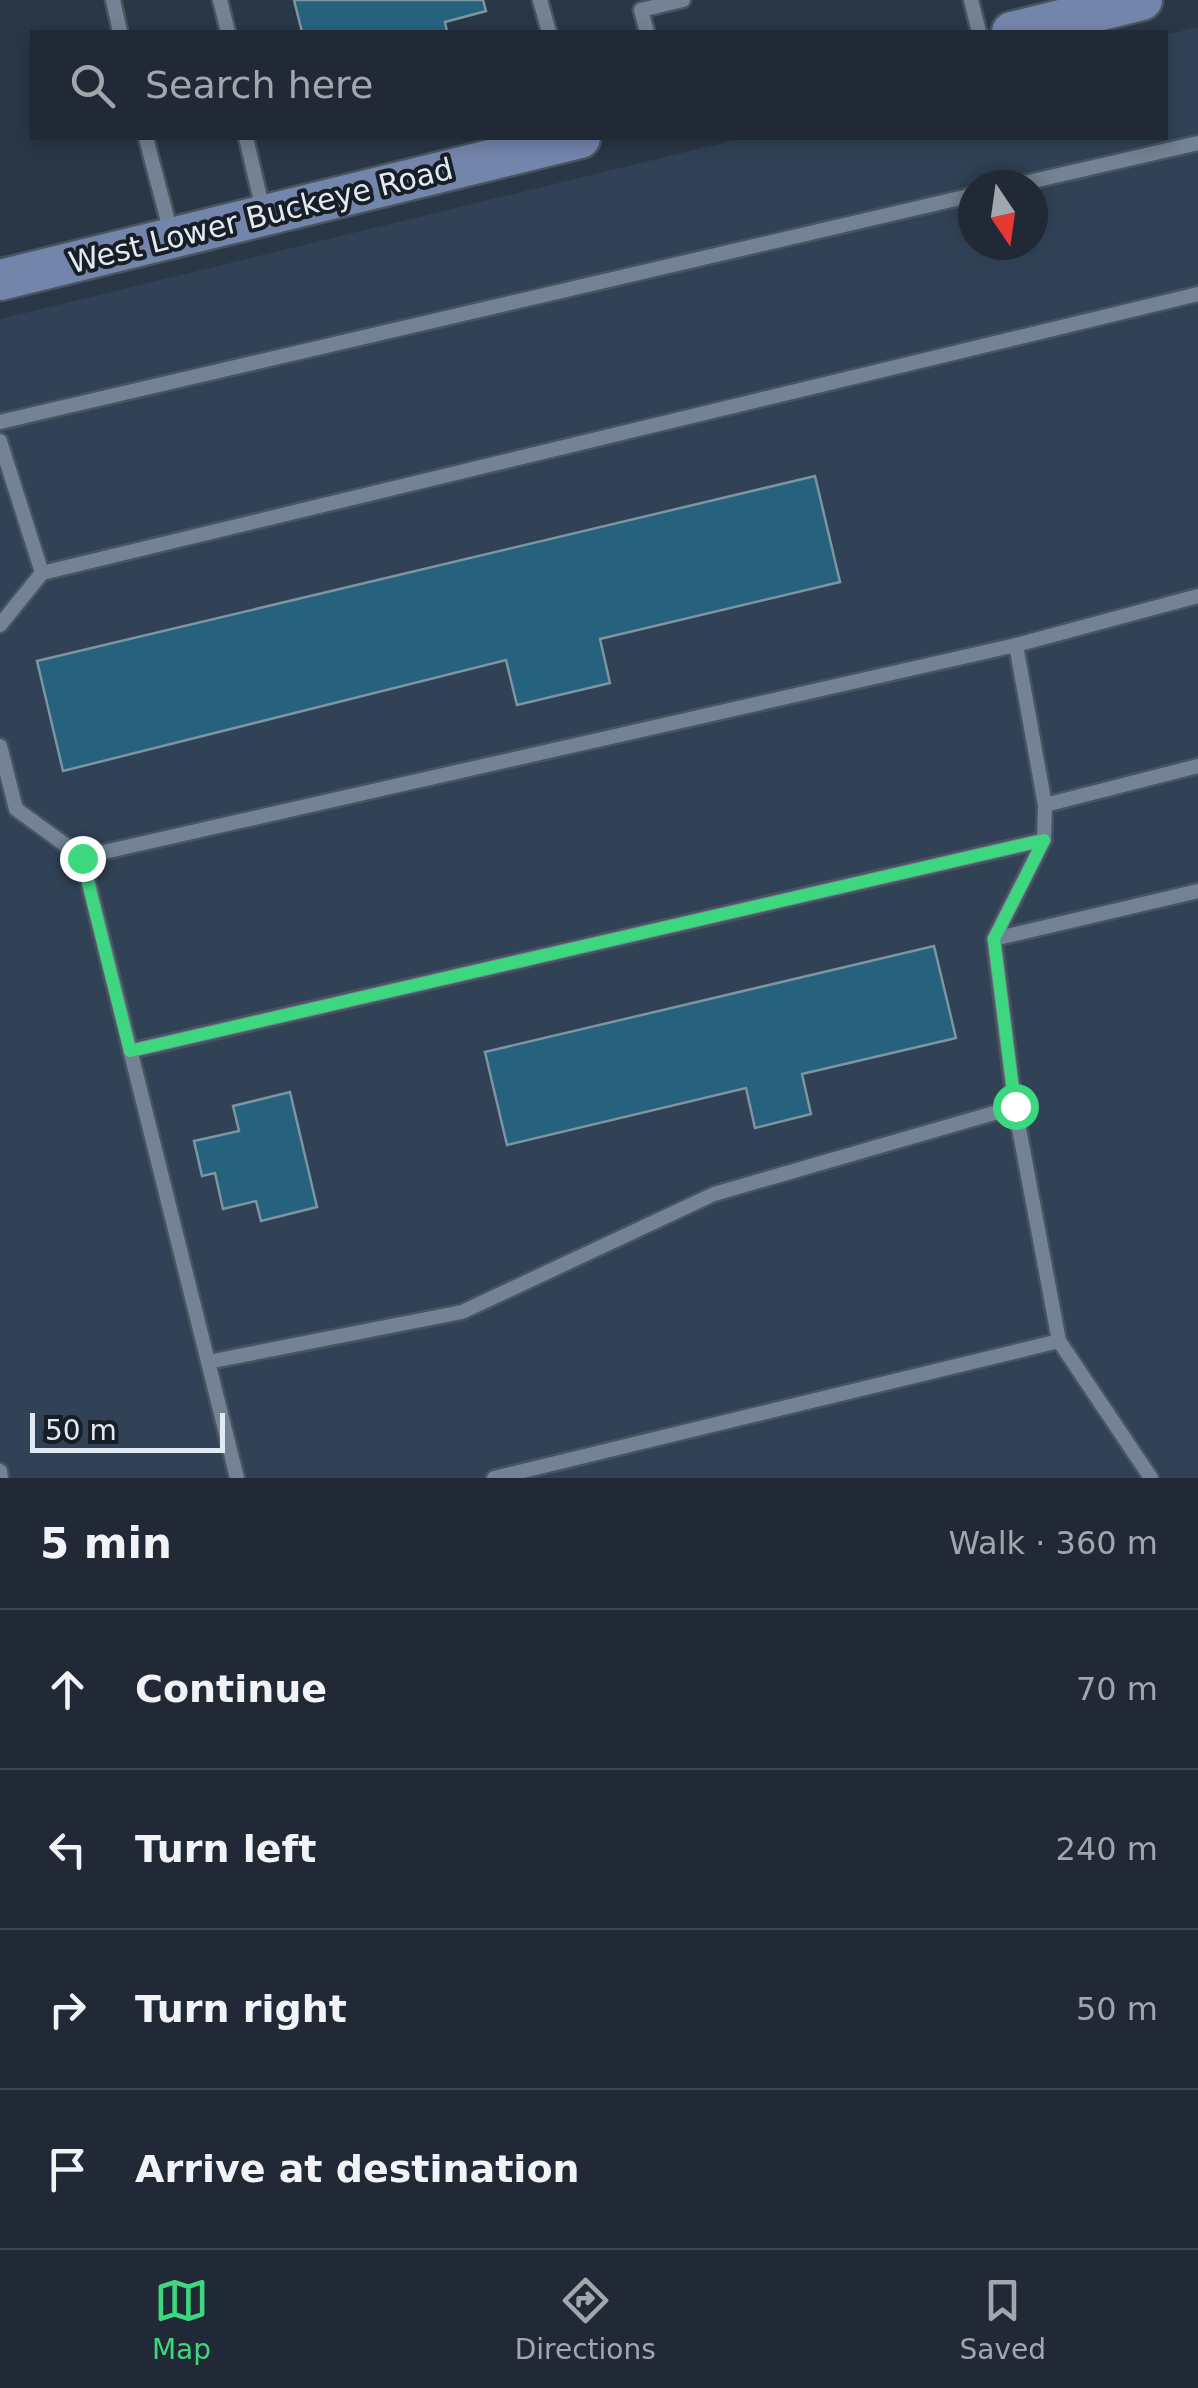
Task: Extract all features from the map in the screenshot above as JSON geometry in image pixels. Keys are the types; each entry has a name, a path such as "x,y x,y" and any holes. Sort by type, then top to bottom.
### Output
{"main road":[{"path":"1020,30 1142,0"},
{"name":"West Lower Buckeye Road","path":"0,280 572,140"}],"lane":[{"path":"112,0 120,30"},
{"path":"220,0 228,30"},
{"path":"540,0 548,30"},
{"path":"646,30 639,5 683,0"},
{"path":"971,0 978,30"},
{"path":"147,140 172,238"},
{"path":"246,140 264,215"},
{"path":"1048,177 1198,142"},
{"path":"0,422 958,198"},
{"path":"0,625 42,573 1198,294"},
{"path":"0,442 42,573"},
{"path":"82,858 1016,645 1198,596"},
{"path":"1016,645 1045,805 1044,840 994,939 1015,1106 1059,1341 1151,1478"},
{"path":"0,746 16,809 82,858 237,1478"},
{"path":"1045,805 1198,766"},
{"path":"130,1051 1044,840"},
{"path":"994,939 1198,891"},
{"path":"208,1362 462,1312 714,1194 1015,1106"},
{"path":"494,1478 1059,1341"}],"shaded area":[{"path":"1198,27 1198,1478 0,1478 0,319 735,140 1168,140 1168,34"}],"building":[{"path":"294,0 483,0 486,11 445,22 447,30 302,30"},
{"path":"815,476 840,582 600,639 610,683 517,705 506,660 63,771 37,661"},
{"path":"934,946 956,1038 802,1074 811,1114 755,1128 746,1088 507,1145 485,1052"},
{"path":"290,1092 317,1207 261,1221 256,1201 223,1209 215,1173 202,1176 194,1141 239,1131 233,1106"}],"route":[{"path":"82,858 130,1051 1044,840 994,939 1015,1106"}]}
